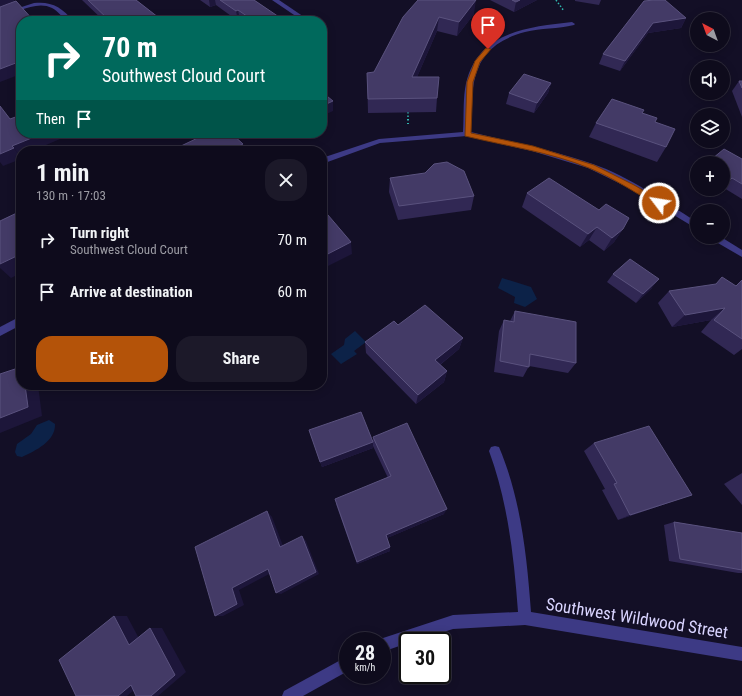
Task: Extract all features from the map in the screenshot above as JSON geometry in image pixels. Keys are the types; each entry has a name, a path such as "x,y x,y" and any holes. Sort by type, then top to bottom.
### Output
{"street":[{"path":"275,0 299,16"},
{"path":"0,16 43,2 52,6 64,16"},
{"path":"468,134 470,82 478,61 488,49 504,36 530,28 572,24"},
{"path":"327,159 379,141 468,134 533,149 591,166 632,186 690,222"},
{"path":"726,244 742,254"},
{"path":"0,332 16,323"},
{"name":"Southwest Wildwood Street","path":"495,451 504,475 514,514 525,618"},
{"name":"Southwest Wildwood Street","path":"391,642 453,622 525,618 742,654"},
{"path":"289,696 339,668"}],"path":[{"path":"408,112 408,127"}],"water":[{"path":"502,278 531,287 537,299 525,307 514,303 515,297 498,288"},
{"path":"355,331 366,342 354,351 357,354 341,364 331,354 344,345 345,339"},
{"path":"49,420 55,424 54,430 44,445 27,455 22,457 17,456 15,452 17,444 31,434 37,425"}],"building":[{"path":"88,0 136,0 157,16 105,16"},
{"path":"220,0 254,0 278,16 247,16 238,10 236,11"},
{"path":"418,0 476,0 459,22 439,17 412,77 439,77 437,98 368,99 367,73 374,72 403,17"},
{"path":"665,0 686,18 653,23 625,61 603,54 644,1"},
{"path":"16,1 30,16 16,16 16,63 0,69 0,7"},
{"path":"524,74 551,83 537,103 509,93"},
{"path":"739,81 742,81 742,88"},
{"path":"327,96 333,101 327,104"},
{"path":"612,99 644,110 642,113 657,118 655,122 675,129 666,147 596,123"},
{"path":"0,106 10,119 16,117 16,138 32,138 12,146 14,148 0,154"},
{"path":"198,138 236,138 243,144 239,146 181,146"},
{"path":"724,149 742,159 742,184 732,178 730,180 730,156 716,156"},
{"path":"447,162 464,171 474,196 399,206 390,178 425,173 434,164"},
{"path":"549,178 599,210 606,204 629,218 623,229 612,238 597,227 588,234 527,193"},
{"path":"16,213 16,256 0,264 0,221"},
{"path":"327,214 351,242 327,254"},
{"path":"630,259 659,279 643,294 613,274"},
{"path":"722,277 736,286 742,280 742,339 714,320 725,308 685,315 669,291 716,284"},
{"path":"425,305 463,338 435,360 447,371 418,395 365,342 394,321 398,325"},
{"path":"515,311 576,322 576,363 530,354 529,367 500,361 504,320 514,322"},
{"path":"16,369 16,390 26,390 28,407 0,418 0,374"},
{"path":"361,412 373,442 320,462 309,430"},
{"path":"407,423 447,509 386,535 390,547 357,562 335,499 391,476 373,437"},
{"path":"649,426 692,495 630,515 614,484 617,483 594,443"},
{"path":"267,511 280,547 302,536 316,572 276,593 268,569 232,588 237,604 215,616 195,547"},
{"path":"674,522 742,533 742,570 680,559"},
{"path":"114,616 129,645 150,628 175,675 151,696 136,696 131,685 118,696 76,696 59,660"}],"route":[{"path":"488,49 478,61 470,82 468,134 533,149 591,166 632,186 659,203"}]}
